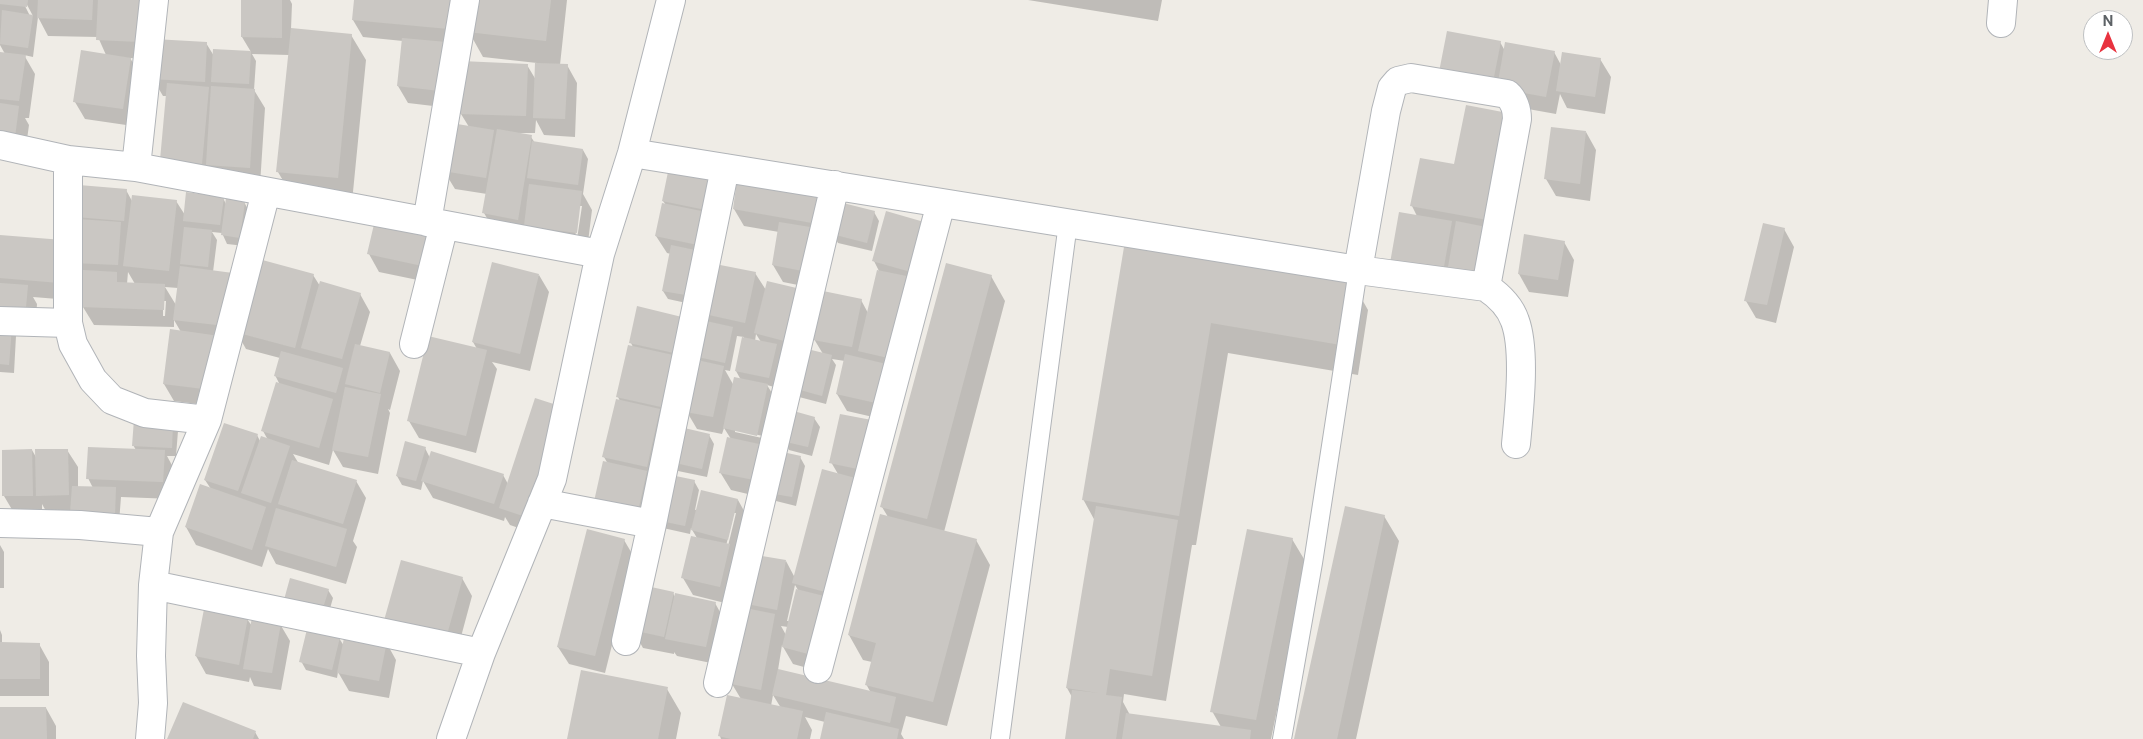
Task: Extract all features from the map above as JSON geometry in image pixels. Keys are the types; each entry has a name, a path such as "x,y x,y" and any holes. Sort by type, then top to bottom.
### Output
{"street":[{"path":"136,167 154,0"},
{"path":"414,344 436,224 465,0"},
{"path":"451,739 481,653 552,479 600,254 632,153 671,0"},
{"path":"1358,270 1386,111 1392,88 1398,81 1411,78 1507,94 1511,98 1517,112 1486,287"},
{"path":"0,145 68,160 136,167 600,254"},
{"path":"632,153 1358,270 1486,287 1507,306 1515,319 1520,336 1520,390 1516,444"},
{"path":"68,160 68,323 73,344 93,380 112,400 145,413 207,420"},
{"path":"626,641 725,168"},
{"path":"718,683 835,185"},
{"path":"150,739 153,703 151,656 153,585 159,532 207,420 266,192"},
{"path":"818,669 942,203"},
{"path":"0,320 68,323"},
{"path":"542,503 652,524"},
{"path":"0,523 80,525 159,532"},
{"path":"153,585 481,653"}],"lane":[{"path":"1000,739 1068,223"},
{"path":"1282,739 1313,563 1358,270"}],"building":[{"path":"0,0 28,0 27,7 0,4"},
{"path":"38,0 93,0 92,20 37,18"},
{"path":"98,0 143,0 141,42 96,40"},
{"path":"241,0 282,0 282,38 241,37"},
{"path":"354,0 452,0 449,29 352,20"},
{"path":"471,0 551,0 546,41 468,32"},
{"path":"2,10 33,15 28,48 0,44"},
{"path":"291,28 352,34 338,178 276,172"},
{"path":"1447,31 1501,41 1492,87 1438,77"},
{"path":"402,38 446,42 440,91 397,86"},
{"path":"154,39 207,42 205,82 152,79"},
{"path":"1505,42 1555,51 1546,97 1497,88"},
{"path":"213,49 251,51 249,84 211,82"},
{"path":"81,50 131,58 123,109 73,102"},
{"path":"0,52 26,55 19,101 0,99"},
{"path":"1562,52 1601,58 1595,97 1556,91"},
{"path":"461,61 528,64 526,116 460,114"},
{"path":"535,63 568,64 565,119 533,118"},
{"path":"167,83 209,87 202,164 160,160"},
{"path":"211,86 255,89 250,168 206,165"},
{"path":"0,103 19,106 15,137 0,135"},
{"path":"1466,105 1513,114 1493,221 1410,206 1420,158 1454,164"},
{"path":"451,123 494,130 486,178 443,171"},
{"path":"1551,127 1586,131 1580,184 1544,179"},
{"path":"497,129 532,135 518,220 482,213"},
{"path":"532,141 583,149 578,185 527,178"},
{"path":"669,167 713,175 706,210 662,201"},
{"path":"737,180 823,195 818,224 733,209"},
{"path":"529,184 582,191 577,233 524,226"},
{"path":"79,185 127,189 124,221 76,217"},
{"path":"186,192 224,197 220,225 183,221"},
{"path":"132,195 177,200 169,271 123,266"},
{"path":"226,198 245,201 240,238 221,235"},
{"path":"839,202 875,211 867,243 832,234"},
{"path":"662,203 706,212 698,245 655,236"},
{"path":"886,211 931,224 918,274 872,261"},
{"path":"1399,212 1452,221 1443,272 1390,263"},
{"path":"77,219 121,222 118,265 74,263"},
{"path":"375,220 434,231 427,267 367,254"},
{"path":"1456,221 1486,227 1477,278 1447,273"},
{"path":"779,222 816,228 808,272 772,265"},
{"path":"1763,223 1785,228 1767,305 1744,301"},
{"path":"184,227 212,230 208,267 180,264"},
{"path":"1524,234 1565,241 1558,280 1518,274"},
{"path":"0,235 63,240 60,283 0,278"},
{"path":"1125,241 1352,278 1341,345 1211,323 1179,516 1082,500"},
{"path":"671,245 695,250 686,295 662,291"},
{"path":"255,258 314,274 295,348 235,332"},
{"path":"492,262 539,274 520,354 472,342"},
{"path":"710,263 756,272 745,323 700,313"},
{"path":"946,263 992,275 927,519 880,507"},
{"path":"180,266 233,273 226,326 173,320"},
{"path":"83,270 117,272 117,282 165,284 164,310 82,307"},
{"path":"877,270 916,278 897,360 858,351"},
{"path":"320,281 361,293 342,359 301,348"},
{"path":"767,281 805,290 792,343 754,333"},
{"path":"0,283 28,285 25,318 0,316"},
{"path":"823,291 862,299 852,347 813,340"},
{"path":"637,306 682,317 674,353 629,343"},
{"path":"706,321 733,327 725,363 698,357"},
{"path":"0,325 12,326 9,365 0,364"},
{"path":"170,329 219,336 212,390 163,384"},
{"path":"428,336 487,350 466,436 407,421"},
{"path":"742,337 777,344 769,378 735,371"},
{"path":"355,344 390,352 380,393 345,384"},
{"path":"628,345 673,355 661,407 616,397"},
{"path":"803,348 832,355 822,396 793,388"},
{"path":"281,351 343,368 336,393 274,376"},
{"path":"845,354 886,364 876,403 836,394"},
{"path":"697,360 724,366 713,417 686,412"},
{"path":"734,377 768,384 757,436 723,428"},
{"path":"276,382 333,399 319,448 261,431"},
{"path":"345,387 381,394 368,457 332,450"},
{"path":"535,398 563,407 526,517 499,508"},
{"path":"616,399 660,409 647,467 602,457"},
{"path":"790,410 815,417 808,447 782,441"},
{"path":"840,414 877,421 867,471 829,463"},
{"path":"134,419 173,421 172,448 132,446"},
{"path":"224,423 258,434 238,491 204,480"},
{"path":"680,427 710,434 702,469 671,462"},
{"path":"261,436 290,446 271,503 241,493"},
{"path":"727,437 768,446 759,481 719,473"},
{"path":"405,441 426,447 416,481 396,476"},
{"path":"88,447 165,450 163,482 86,479"},
{"path":"32,449 33,496 2,496 2,450"},
{"path":"35,449 68,449 69,495 36,496"},
{"path":"431,451 504,474 494,504 421,481"},
{"path":"778,451 801,456 792,497 769,493"},
{"path":"292,460 357,480 343,524 278,504"},
{"path":"603,461 647,471 637,516 593,506"},
{"path":"822,469 859,479 829,593 792,583"},
{"path":"666,474 695,480 685,526 656,520"},
{"path":"200,484 266,507 252,550 185,527"},
{"path":"72,486 116,487 115,514 70,513"},
{"path":"701,490 738,499 728,540 691,530"},
{"path":"1096,506 1178,520 1152,676 1110,669 1106,695 1122,697 1116,739 1065,739 1072,690 1099,693 1066,688"},
{"path":"1345,506 1385,515 1337,739 1294,739"},
{"path":"276,508 347,529 336,567 265,546"},
{"path":"880,514 977,539 933,702 865,685 876,643 848,635"},
{"path":"587,529 625,539 595,656 557,647"},
{"path":"1247,529 1293,538 1256,720 1210,712"},
{"path":"691,536 730,544 720,587 681,578"},
{"path":"756,555 786,560 777,610 747,604"},
{"path":"401,560 463,577 445,642 383,624"},
{"path":"290,578 329,589 320,617 282,607"},
{"path":"642,585 674,592 664,637 632,630"},
{"path":"796,589 828,597 812,655 782,647"},
{"path":"675,593 716,602 706,647 665,639"},
{"path":"745,608 775,614 761,690 731,684"},
{"path":"204,609 248,617 239,665 195,656"},
{"path":"252,617 281,623 272,673 243,669"},
{"path":"307,629 340,637 332,670 299,662"},
{"path":"345,633 387,641 379,681 337,673"},
{"path":"0,642 40,643 40,679 0,679"},
{"path":"778,669 896,697 890,723 772,695"},
{"path":"581,670 668,687 658,739 567,739"},
{"path":"727,695 803,711 797,739 731,739 718,736"},
{"path":"183,702 256,731 253,739 167,739"},
{"path":"0,707 46,707 47,739 0,739"},
{"path":"826,712 899,729 897,739 820,739"},
{"path":"1126,713 1251,730 1250,739 1122,739"}]}
